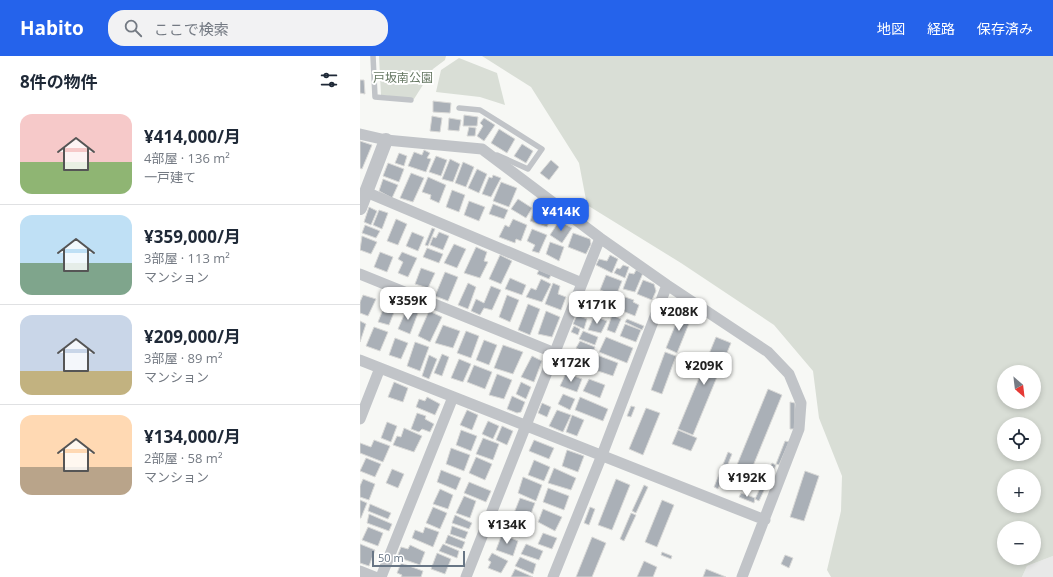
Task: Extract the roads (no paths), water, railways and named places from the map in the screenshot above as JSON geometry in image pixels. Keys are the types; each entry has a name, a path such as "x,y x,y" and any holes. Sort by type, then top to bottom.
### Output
{"street":[{"path":"360,134 386,140 482,149 600,238 667,285 768,352 789,374 801,403 799,429 742,577"},
{"path":"360,208 386,140"},
{"path":"366,192 582,283"},
{"path":"466,577 600,238"},
{"path":"360,274 555,353"},
{"path":"553,577 602,455 667,285"},
{"path":"360,360 765,520"},
{"path":"360,419 380,368"},
{"path":"381,577 453,397"},
{"path":"360,571 375,577"}],"lane":[{"path":"373,56 375,98 411,100"},
{"path":"459,108 480,110 542,149 528,169 482,149"}],"park label":[{"name":"戸坂南公園","path":"403,77"}]}
